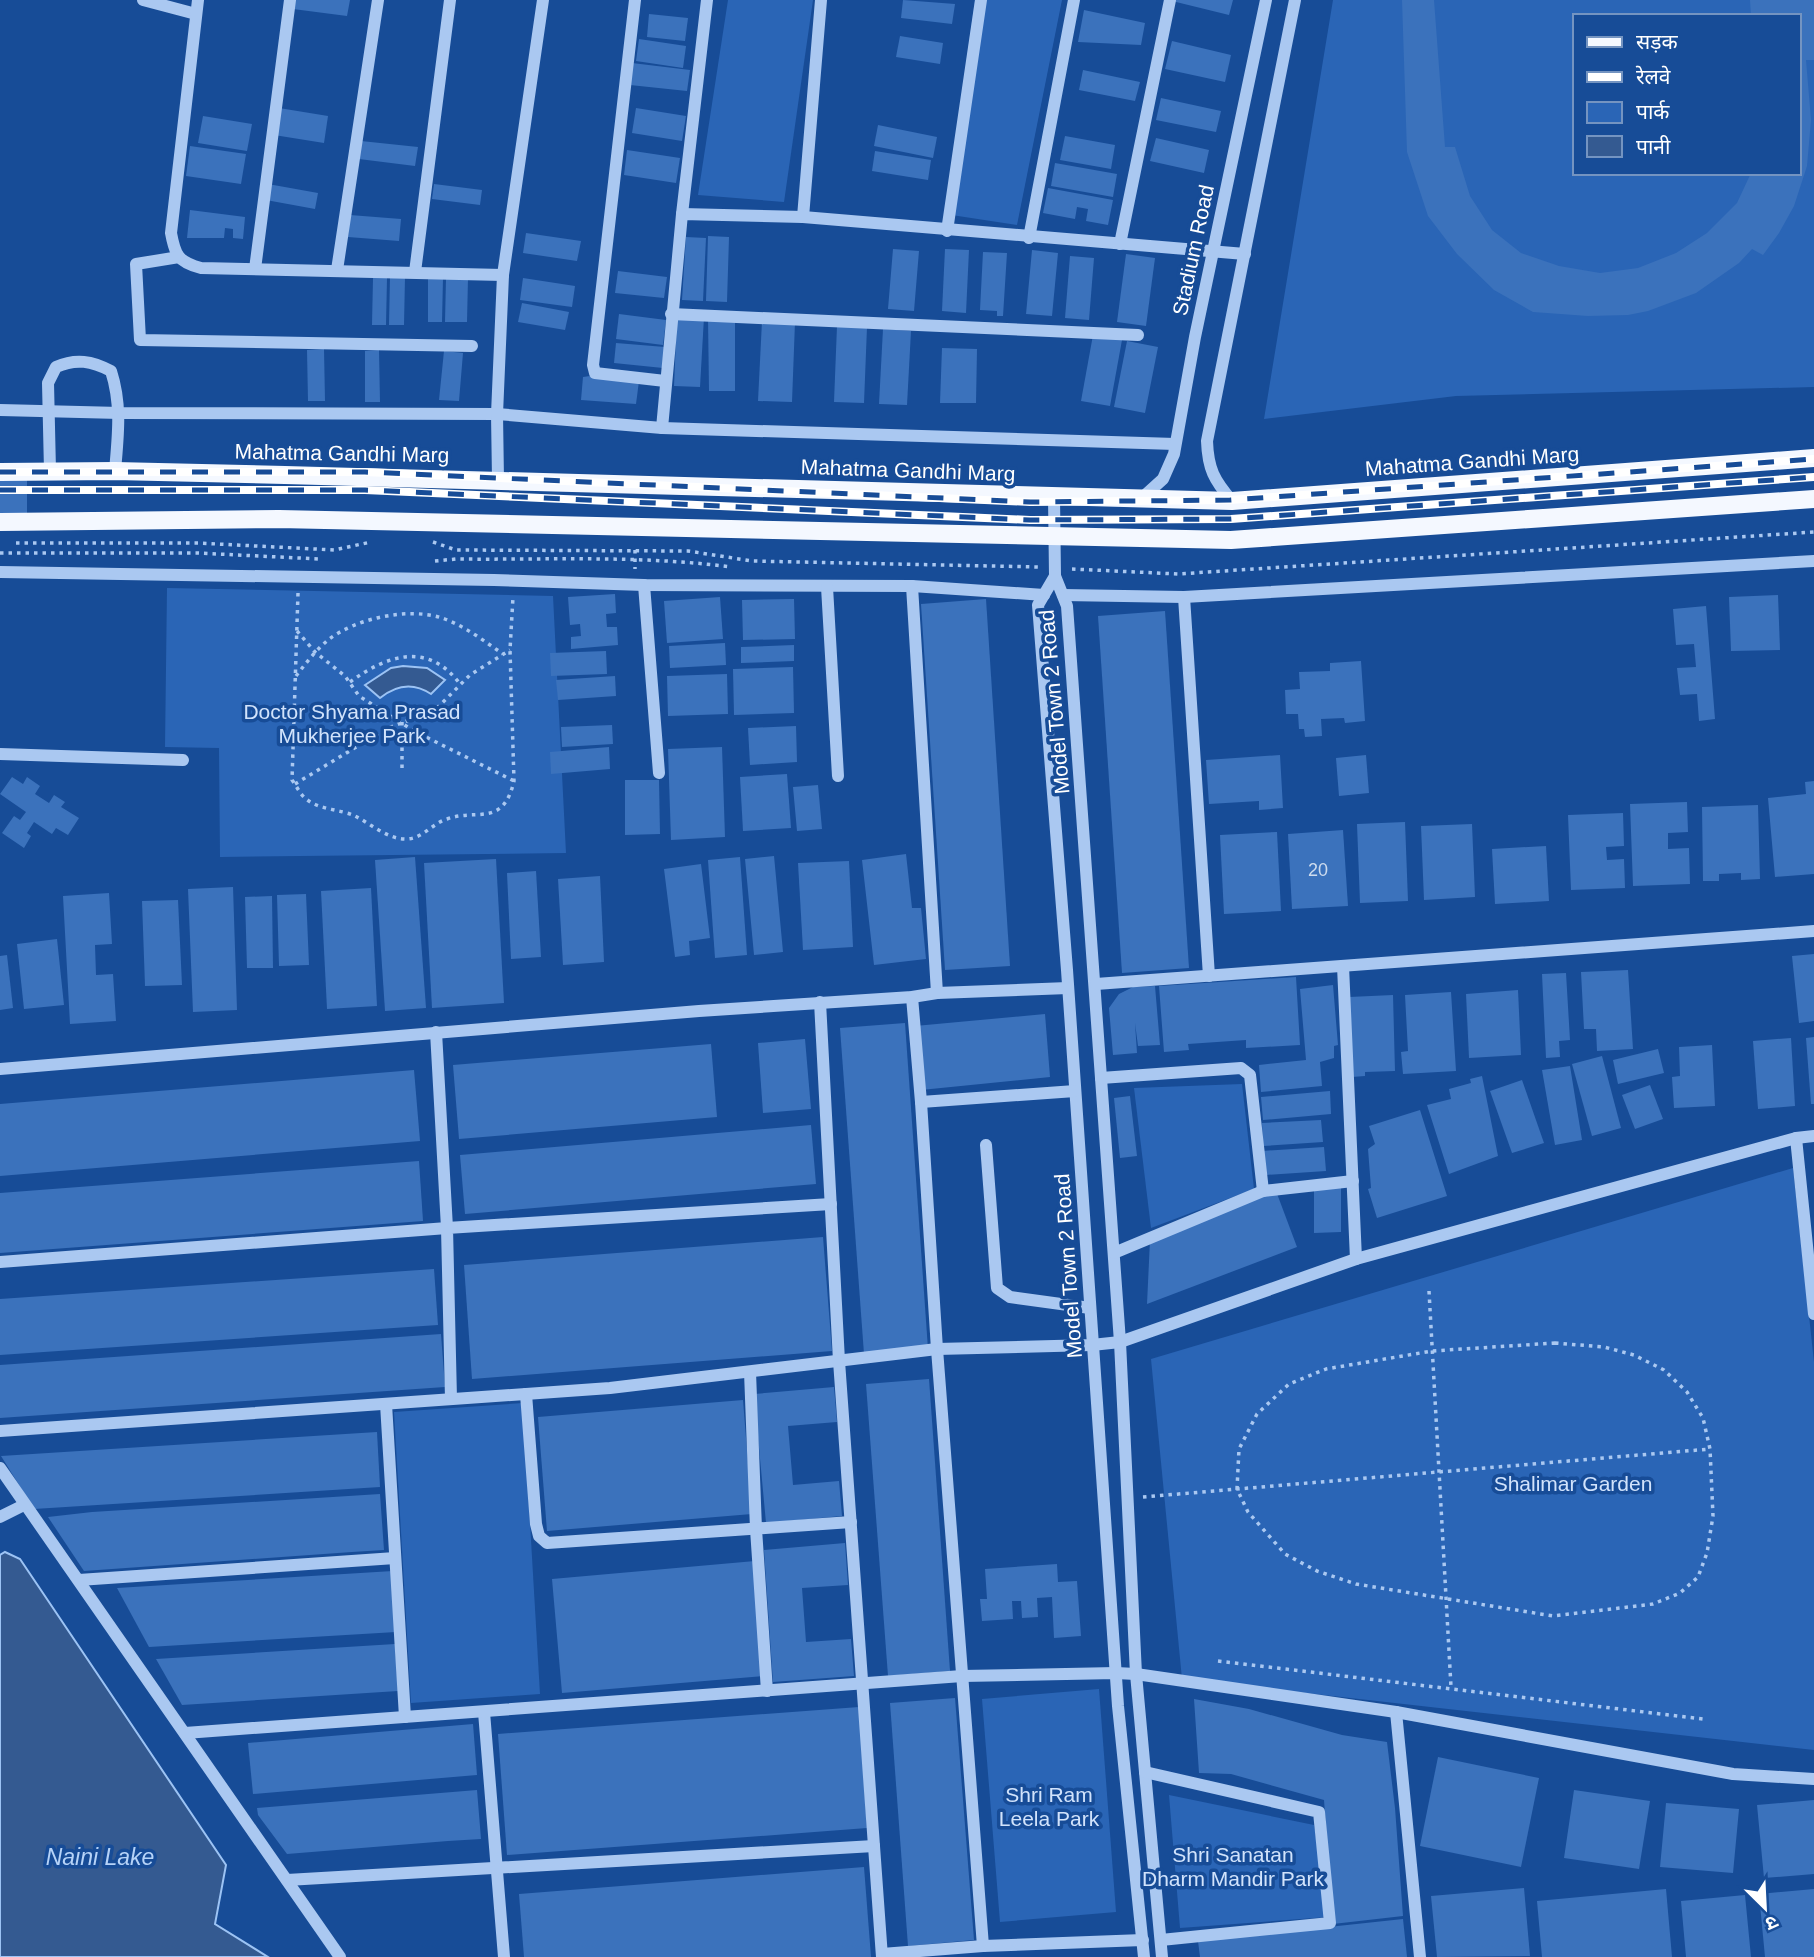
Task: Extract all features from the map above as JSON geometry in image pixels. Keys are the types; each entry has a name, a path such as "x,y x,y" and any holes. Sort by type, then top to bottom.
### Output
{"main road":[{"name":"Mahatma Gandhi Marg","path":"0,472 115,471 498,480 1232,501 1814,458"},
{"path":"0,522 279,519 1231,540 1814,499"}],"street":[{"path":"143,0 196,14"},
{"path":"198,0 171,233 174,250 185,264 201,268 503,275"},
{"path":"255,269 290,0"},
{"path":"337,270 378,0"},
{"path":"415,272 450,0"},
{"path":"498,480 497,414 503,275 543,0"},
{"path":"635,0 593,365 595,373 605,376 664,381"},
{"path":"662,428 671,314 708,0"},
{"path":"803,217 821,0"},
{"path":"947,231 981,0"},
{"path":"1029,238 1074,0"},
{"path":"1120,244 1170,0"},
{"name":"Stadium Road","path":"1142,498 1163,478 1171,464 1266,0"},
{"path":"1232,501 1216,483 1211,472 1207,441 1295,0"},
{"path":"682,214 803,217 1245,254"},
{"path":"179,257 136,264 140,340 472,346"},
{"path":"671,314 1138,335"},
{"path":"50,471 48,383 56,367 70,361 95,363 111,371 117,387 120,413 115,471"},
{"path":"0,410 497,414 662,428 1175,443"},
{"path":"1054,497 1055,572"},
{"path":"1063,595 1184,597 1814,561"},
{"path":"0,572 514,580 644,585 912,586 1044,595"},
{"name":"Model Town 2 Road","path":"1055,572 1067,606 1120,1342 1136,1674 1162,1957"},
{"name":"Model Town 2 Road","path":"1055,572 1038,605 1116,1673 1144,1957"},
{"path":"644,585 659,773"},
{"path":"912,586 937,993"},
{"path":"827,587 838,776"},
{"path":"1184,597 1209,976"},
{"path":"0,754 183,760"},
{"path":"1096,984 1814,931"},
{"path":"1343,966 1356,1259"},
{"path":"0,1069 937,993 1068,988"},
{"path":"912,997 983,1946"},
{"path":"820,1002 839,1361 882,1955 983,1946 1143,1940"},
{"path":"436,1032 447,1228 451,1399"},
{"path":"1101,1078 1241,1068 1250,1075 1263,1191"},
{"path":"921,1102 1075,1091"},
{"path":"0,1431 610,1388 937,1349 1120,1342 1356,1259 1796,1138 1814,1136"},
{"path":"1796,1138 1814,1314"},
{"path":"986,1145 997,1288 1010,1297 1090,1308"},
{"path":"1114,1253 1263,1191 1353,1181"},
{"path":"0,1262 447,1228 831,1204"},
{"path":"750,1372 756,1529 767,1691"},
{"path":"526,1394 536,1524 539,1536 547,1543 851,1522"},
{"path":"386,1404 405,1717"},
{"path":"0,1468 340,1957"},
{"path":"0,1517 24,1505"},
{"path":"79,1580 395,1558"},
{"path":"185,1734 962,1676 1116,1673 1396,1712 1733,1774 1814,1779"},
{"path":"484,1712 504,1957"},
{"path":"1396,1712 1420,1957"},
{"path":"1145,1772 1319,1812 1330,1923 1161,1940"},
{"path":"287,1880 874,1846"}],"path":[{"path":"431,542 456,550 688,551 752,561 1178,574 1814,532"},
{"path":"13,543 198,543 334,550 382,539"},
{"path":"635,550 635,571"},
{"path":"0,553 198,553 321,559"},
{"path":"429,562 456,559 688,561 739,568"},
{"path":"298,577 292,780 305,798 319,806 356,817 395,838 408,839 420,836 444,820 461,814 478,816 492,813 504,805 512,791 514,781 510,650 514,580"},
{"path":"296,676 315,652 331,638 361,622 400,614 441,618 472,633 503,654"},
{"path":"297,630 315,652 345,676 359,695 414,731 514,781"},
{"path":"295,784 386,729 435,710 470,675 510,650"},
{"path":"350,682 370,667 393,657 416,657 438,662 461,685"},
{"path":"401,722 402,772"},
{"path":"1429,1291 1451,1687"},
{"path":"1555,1343 1604,1347 1634,1355 1664,1370 1687,1392 1703,1418 1710,1449 1713,1516 1707,1553 1698,1577 1680,1593 1653,1604 1553,1616 1356,1584 1317,1571 1285,1554 1248,1512 1237,1489 1239,1449 1257,1415 1289,1384 1326,1369 1432,1351 1555,1343"},
{"path":"1127,1499 1710,1449"},
{"path":"1218,1661 1703,1719"}],"green space":[{"path":"728,0 813,0 784,202 698,195"},
{"path":"975,0 1062,0 1017,225 945,214"},
{"path":"1333,0 1814,0 1814,387 1456,396 1264,419"},
{"name":"Doctor Shyama Prasad Mukherjee Park","path":"167,588 553,596 566,853 220,857 219,748 165,747"},
{"path":"1242,1084 1254,1189 1151,1228 1134,1088"},
{"name":"Shalimar Garden","path":"1793,1168 1814,1362 1814,1750 1182,1679 1151,1359"},
{"path":"523,1403 540,1694 411,1703 394,1412"},
{"name":"Shri Ram Leela Park","path":"1099,1689 1116,1912 1000,1922 982,1699"},
{"name":"Shri Sanatan Dharm Mandir Park","path":"1169,1795 1314,1825 1328,1917 1180,1928"}],"water":[{"path":"391,668 427,668 445,680 431,694 418,688 405,687 392,690 380,698 365,685"},
{"name":"Naini Lake","path":"5,1552 20,1559 226,1865 215,1924 268,1957 0,1957 0,1555"}],"building":[{"path":"294,0 350,0 347,16 293,9"},
{"path":"903,0 955,4 952,24 901,18"},
{"path":"1168,0 1233,0 1229,15"},
{"path":"1402,0 1434,0 1445,147 1455,147 1470,196 1492,230 1521,253 1559,266 1600,273 1638,268 1676,253 1707,233 1737,203 1750,175 1800,175 1800,14 1751,14 1750,0 1814,0 1814,60 1806,60 1811,120 1807,166 1794,206 1763,255 1752,249 1739,263 1696,293 1648,311 1628,315 1588,316 1533,312 1494,290 1457,254 1428,216 1407,152"},
{"path":"1084,10 1145,23 1141,45 1078,42"},
{"path":"649,14 688,18 685,41 647,37"},
{"path":"900,36 943,43 940,64 896,57"},
{"path":"639,39 686,46 683,68 636,61"},
{"path":"1172,41 1231,55 1225,82 1165,69"},
{"path":"632,63 690,70 687,91 630,85"},
{"path":"1083,70 1140,82 1135,101 1079,90"},
{"path":"1161,98 1221,111 1216,132 1156,120"},
{"path":"279,108 328,116 324,143 274,135"},
{"path":"636,108 686,116 682,141 632,133"},
{"path":"203,116 252,124 247,151 198,143"},
{"path":"878,125 937,137 933,158 874,146"},
{"path":"1065,136 1115,145 1111,169 1060,160"},
{"path":"1156,138 1209,150 1204,173 1150,161"},
{"path":"361,141 418,147 415,166 359,159"},
{"path":"190,146 246,154 241,184 186,176"},
{"path":"627,150 680,158 676,183 624,175"},
{"path":"875,151 931,160 928,180 872,171"},
{"path":"1055,163 1117,174 1113,197 1051,186"},
{"path":"268,184 318,193 315,209 266,200"},
{"path":"434,184 482,190 480,205 432,199"},
{"path":"1048,188 1113,200 1108,225 1086,221 1088,209 1077,207 1075,219 1043,213"},
{"path":"190,210 245,217 243,239 233,238 233,229 225,228 224,238 187,238"},
{"path":"350,215 401,219 399,241 348,237"},
{"path":"526,233 581,241 577,261 523,253"},
{"path":"708,236 729,237 727,302 706,301"},
{"path":"686,237 706,238 703,301 682,300"},
{"path":"893,249 919,251 914,311 888,309"},
{"path":"945,249 969,250 966,313 942,311"},
{"path":"1032,250 1058,253 1052,316 1026,314"},
{"path":"983,252 1007,253 1003,316 997,316 997,311 980,310"},
{"path":"1126,254 1155,258 1146,326 1117,322"},
{"path":"1070,256 1094,258 1089,320 1065,318"},
{"path":"618,271 667,277 664,298 615,293"},
{"path":"390,277 405,277 404,325 389,325"},
{"path":"373,278 387,278 386,325 372,325"},
{"path":"428,278 443,278 442,322 428,322"},
{"path":"446,278 468,278 467,322 445,322"},
{"path":"523,278 575,286 572,307 520,300"},
{"path":"522,303 569,312 565,330 518,322"},
{"path":"619,314 666,320 663,345 616,339"},
{"path":"677,317 704,317 700,387 674,386"},
{"path":"708,318 735,318 735,391 709,391"},
{"path":"762,321 795,322 792,402 758,401"},
{"path":"837,326 867,327 864,403 834,402"},
{"path":"883,329 911,331 907,405 879,404"},
{"path":"1093,335 1122,340 1110,406 1081,401"},
{"path":"1127,341 1158,347 1145,413 1114,407"},
{"path":"616,343 665,347 663,368 614,363"},
{"path":"942,348 977,349 976,403 940,403"},
{"path":"324,349 325,401 308,401 307,350"},
{"path":"379,350 380,402 365,402 365,351"},
{"path":"444,351 463,353 459,401 439,400"},
{"path":"583,377 639,381 636,404 581,400"},
{"path":"0,467 27,467 27,518 0,518"},
{"path":"615,594 616,613 606,614 607,627 617,627 618,645 571,649 571,637 581,636 580,624 570,625 568,597"},
{"path":"1778,595 1780,650 1731,651 1729,597"},
{"path":"720,597 723,639 667,643 664,601"},
{"path":"794,599 795,639 743,640 742,600"},
{"path":"986,599 1010,966 945,970 921,604"},
{"path":"1706,606 1715,719 1699,721 1697,694 1680,695 1677,668 1696,667 1694,644 1676,645 1673,609"},
{"path":"1165,611 1189,968 1122,973 1098,616"},
{"path":"725,643 726,665 670,668 669,646"},
{"path":"794,645 794,661 741,663 741,647"},
{"path":"606,651 607,674 551,676 550,653"},
{"path":"1361,661 1365,721 1345,723 1344,718 1321,719 1322,736 1305,737 1304,729 1299,729 1298,714 1286,714 1285,690 1300,689 1299,672 1330,671 1330,663"},
{"path":"793,667 794,713 734,715 733,669"},
{"path":"727,674 728,714 668,716 667,676"},
{"path":"615,676 616,696 558,700 556,680"},
{"path":"612,725 613,744 562,747 561,727"},
{"path":"796,726 797,762 750,765 748,728"},
{"path":"609,747 610,769 551,774 550,752"},
{"path":"722,747 725,837 671,840 668,749"},
{"path":"1280,755 1283,808 1259,810 1259,801 1209,804 1206,760"},
{"path":"1366,755 1369,793 1339,796 1336,758"},
{"path":"787,774 791,828 743,831 740,777"},
{"path":"12,777 23,784 27,777 40,786 35,794 49,803 54,795 65,802 61,807 79,818 68,835 56,828 52,834 34,822 27,833 31,836 24,848 2,833 14,816 20,820 26,812 0,794"},
{"path":"625,780 659,780 660,834 625,835"},
{"path":"1814,781 1814,874 1775,877 1768,798 1806,794 1805,782"},
{"path":"818,785 822,829 797,831 793,787"},
{"path":"1687,802 1688,832 1668,833 1668,849 1689,848 1690,884 1633,886 1630,804"},
{"path":"1758,805 1760,879 1741,880 1741,873 1719,874 1719,881 1703,881 1702,807"},
{"path":"1623,813 1624,846 1606,847 1607,860 1624,859 1625,888 1571,890 1568,815"},
{"path":"1405,822 1408,901 1360,903 1357,824"},
{"path":"1472,824 1475,897 1424,900 1421,826"},
{"path":"1343,830 1348,906 1292,909 1288,834"},
{"path":"1277,832 1281,911 1224,914 1220,835"},
{"path":"1546,846 1549,901 1495,904 1492,849"},
{"path":"906,854 912,908 921,908 926,959 874,965 862,860"},
{"path":"774,856 783,952 754,955 745,859"},
{"path":"415,857 426,1008 385,1011 375,860"},
{"path":"740,857 747,955 715,958 708,860"},
{"path":"496,859 504,1003 432,1008 424,863"},
{"path":"849,861 853,947 803,950 798,863"},
{"path":"701,864 710,938 689,941 690,955 675,957 664,869"},
{"path":"536,871 541,957 511,959 507,873"},
{"path":"600,876 604,962 563,965 558,879"},
{"path":"233,887 237,1010 193,1012 188,889"},
{"path":"371,888 377,1006 327,1009 321,891"},
{"path":"109,893 112,944 95,945 96,975 113,974 116,1021 70,1024 63,896"},
{"path":"306,894 309,965 279,966 277,895"},
{"path":"272,896 273,968 247,968 245,897"},
{"path":"178,900 182,985 145,986 142,901"},
{"path":"57,939 64,1005 24,1009 17,944"},
{"path":"1814,954 1814,1021 1799,1023 1792,956"},
{"path":"7,955 13,1008 0,1010 0,956"},
{"path":"1628,970 1633,1049 1597,1051 1596,1029 1584,1029 1581,972"},
{"path":"1566,973 1570,1040 1559,1041 1560,1057 1546,1058 1542,974"},
{"path":"1296,977 1300,1045 1246,1048 1246,1040 1188,1044 1189,1050 1164,1052 1159,986"},
{"path":"1333,985 1338,1045 1334,1046 1334,1058 1320,1062 1322,1086 1261,1092 1259,1065 1306,1060 1300,989"},
{"path":"1155,986 1160,1045 1138,1046 1135,1023 1137,1053 1113,1055 1109,1008 1119,994 1133,987"},
{"path":"1518,990 1521,1055 1469,1058 1466,994"},
{"path":"1451,992 1456,1071 1403,1074 1401,1052 1408,1051 1405,995"},
{"path":"1393,995 1395,1071 1365,1072 1365,1076 1352,1077 1349,997"},
{"path":"1045,1014 1050,1077 921,1090 915,1026"},
{"path":"905,1023 928,1349 864,1354 840,1028"},
{"path":"1814,1037 1814,1104 1811,1104 1806,1038"},
{"path":"1791,1038 1795,1106 1758,1109 1753,1041"},
{"path":"805,1039 811,1109 763,1113 758,1043"},
{"path":"711,1044 717,1117 459,1139 453,1065"},
{"path":"1712,1045 1715,1106 1674,1108 1672,1077 1680,1076 1679,1047"},
{"path":"1658,1049 1664,1073 1618,1084 1613,1060"},
{"path":"1602,1056 1621,1128 1592,1136 1572,1064"},
{"path":"1570,1066 1582,1140 1555,1145 1542,1070"},
{"path":"414,1070 420,1141 0,1176 0,1104"},
{"path":"1482,1076 1498,1156 1449,1174 1427,1105 1451,1099 1449,1089 1471,1083 1470,1079"},
{"path":"1522,1080 1544,1143 1512,1153 1490,1091"},
{"path":"1650,1085 1663,1119 1635,1129 1622,1095"},
{"path":"1330,1091 1331,1114 1263,1120 1261,1097"},
{"path":"1130,1096 1137,1156 1120,1158 1114,1098"},
{"path":"1420,1110 1447,1196 1377,1218 1368,1189 1371,1188 1368,1149 1375,1144 1369,1126"},
{"path":"1321,1120 1323,1142 1263,1146 1262,1123"},
{"path":"811,1125 816,1184 465,1214 460,1155"},
{"path":"1324,1147 1326,1171 1265,1175 1262,1151"},
{"path":"419,1161 423,1221 0,1253 0,1193"},
{"path":"1314,1187 1341,1187 1341,1232 1314,1233"},
{"path":"1276,1191 1297,1247 1147,1304 1150,1240"},
{"path":"823,1237 832,1351 472,1379 464,1265"},
{"path":"434,1269 438,1325 0,1355 0,1299"},
{"path":"441,1334 445,1387 0,1418 0,1365"},
{"path":"929,1379 950,1671 888,1676 866,1384"},
{"path":"834,1387 837,1422 788,1426 793,1485 839,1481 842,1516 766,1523 754,1394"},
{"path":"743,1400 752,1514 547,1531 538,1417"},
{"path":"377,1432 380,1487 34,1509 1,1456"},
{"path":"380,1494 384,1550 84,1571 48,1517 92,1512"},
{"path":"845,1543 848,1585 802,1588 806,1642 851,1639 854,1676 773,1682 764,1550"},
{"path":"755,1561 764,1676 562,1693 552,1579"},
{"path":"1057,1564 1058,1582 1077,1581 1081,1636 1054,1638 1052,1597 1037,1598 1038,1617 1022,1618 1021,1601 1012,1601 1013,1619 982,1621 980,1599 987,1599 985,1569"},
{"path":"393,1571 396,1632 149,1647 117,1588"},
{"path":"395,1644 398,1691 182,1705 156,1659"},
{"path":"955,1698 974,1940 908,1946 890,1703"},
{"path":"1194,1699 1249,1709 1342,1735 1387,1742 1403,1916 1333,1924 1324,1800 1231,1774 1199,1773"},
{"path":"859,1707 867,1828 507,1855 498,1734"},
{"path":"473,1724 477,1775 253,1794 248,1743"},
{"path":"1438,1757 1539,1778 1521,1867 1420,1846"},
{"path":"477,1790 481,1839 287,1854 258,1815 257,1808"},
{"path":"1574,1790 1650,1801 1639,1869 1564,1858"},
{"path":"1814,1800 1814,1874 1764,1878 1757,1805"},
{"path":"1666,1803 1739,1809 1733,1873 1660,1867"},
{"path":"864,1867 871,1957 524,1957 519,1894"},
{"path":"1524,1888 1530,1956 1437,1957 1431,1896"},
{"path":"1666,1889 1672,1957 1542,1957 1537,1901"},
{"path":"1814,1889 1814,1957 1765,1957 1759,1894"},
{"path":"1745,1895 1751,1957 1686,1957 1681,1901"},
{"path":"1403,1919 1407,1957 1200,1957 1198,1941"}],"railway":[{"path":"0,472 365,472 1030,502 1230,500 1814,459"},
{"path":"0,490 365,490 1030,520 1231,519 1814,477"}]}
